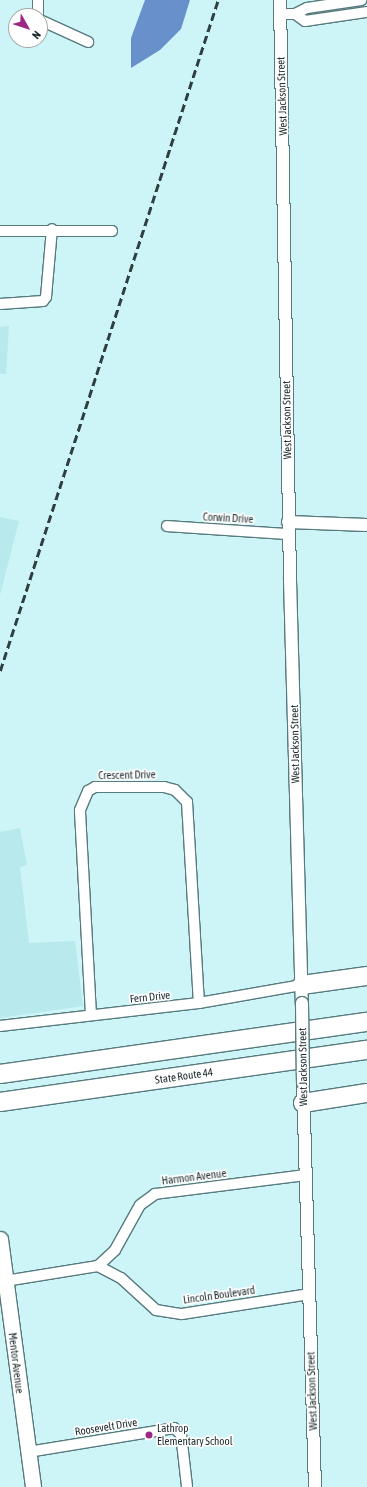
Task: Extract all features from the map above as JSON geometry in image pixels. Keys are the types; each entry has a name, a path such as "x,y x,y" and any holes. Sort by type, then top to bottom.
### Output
{"highway":[{"path":"302,985 367,976"},
{"path":"0,1074 367,1022"},
{"name":"State Route 44","path":"0,1102 367,1050"},
{"path":"303,1103 367,1092"}],"main road":[{"name":"Mentor Avenue","path":"0,1239 33,1487"}],"street":[{"name":"West Jackson Street","path":"280,0 288,528 302,985 305,1175 315,1487"},
{"path":"280,14 295,14 307,8 361,0"},
{"path":"295,14 305,21 367,12"},
{"path":"48,24 88,42"},
{"path":"0,304 43,301 46,297 52,229"},
{"path":"0,231 52,229 112,231"},
{"path":"288,528 367,525"},
{"name":"Corwin Drive","path":"167,526 288,528"},
{"name":"Crescent Drive","path":"91,1015 80,810 88,791 94,787 164,787 175,790 187,802 200,1003"},
{"name":"Fern Drive","path":"0,1026 200,1003 302,985"},
{"name":"Harmon Avenue","path":"98,1266 115,1250 140,1206 155,1194 305,1175"},
{"path":"5,1281 98,1266"},
{"name":"Lincoln Boulevard","path":"98,1266 121,1278 156,1310 182,1314 309,1294"},
{"name":"Roosevelt Drive","path":"28,1452 174,1428 181,1434 187,1487"}],"shaded area":[{"path":"9,326 6,374 0,374 0,327"},
{"path":"0,517 19,521 0,595"},
{"path":"20,828 27,865 20,867 29,943 75,941 83,1006 0,1018 0,832"}],"water":[{"path":"145,0 190,0 181,29 160,50 131,68 131,38"}],"railway":[{"path":"0,671 218,0"}],"place":[{"name":"Lathrop Elementary School","path":"149,1435"}]}
